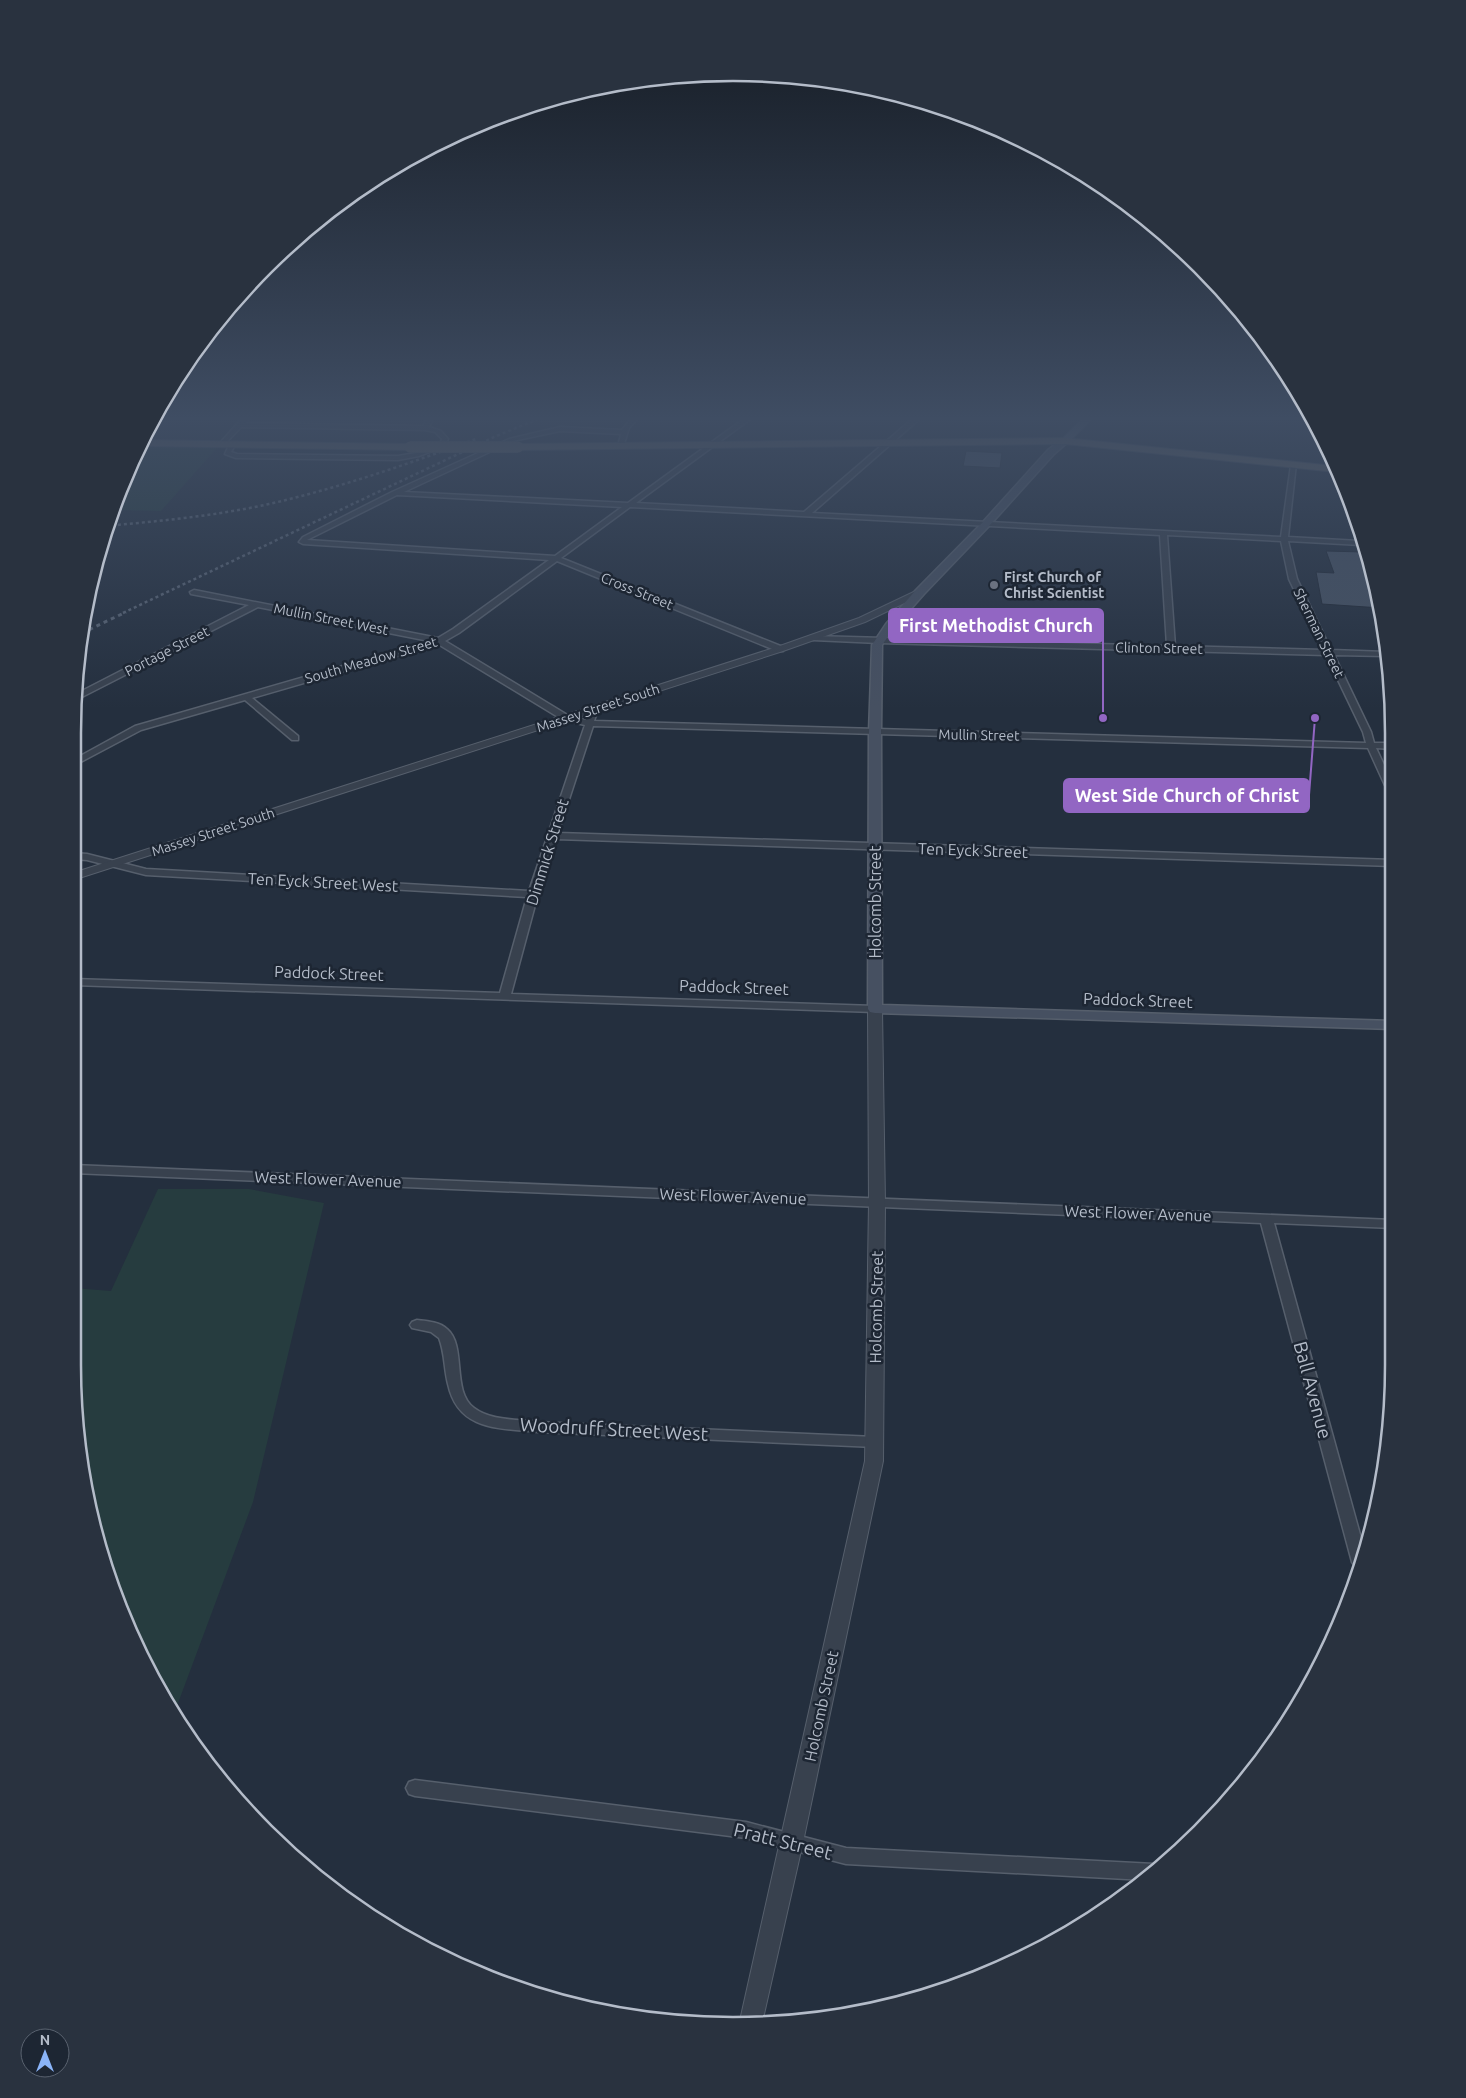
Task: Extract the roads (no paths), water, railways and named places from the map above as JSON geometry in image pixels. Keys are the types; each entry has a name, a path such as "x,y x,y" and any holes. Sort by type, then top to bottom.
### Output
{"main road":[{"name":"Massey Street South","path":"920,592 996,513"},
{"path":"879,641 920,592"},
{"name":"Holcomb Street","path":"875,1009 875,732 877,645 879,641"},
{"name":"Paddock Street","path":"875,1009 1385,1025"}],"street":[{"name":"Cross Street","path":"355,513 305,538 304,542 556,558 780,649"},
{"name":"South Meadow Street","path":"81,758 138,728 439,641 456,631 619,513"},
{"path":"785,513 1356,543"},
{"name":"Sherman Street","path":"1288,513 1284,539 1293,579 1367,732 1371,746 1385,774"},
{"path":"1163,532 1171,648"},
{"name":"Mullin Street West","path":"194,592 439,641 566,718"},
{"name":"Massey Street South","path":"81,874 813,638 871,616 920,592"},
{"name":"Portage Street","path":"83,694 258,604"},
{"name":"Clinton Street","path":"813,638 1380,654"},
{"path":"245,696 295,738"},
{"name":"Dimmick Street","path":"505,996 533,894 588,722 594,709"},
{"name":"Mullin Street","path":"566,718 588,722 875,732 1385,746"},
{"name":"Ten Eyck Street","path":"552,836 1385,863"},
{"name":"Ten Eyck Street West","path":"81,858 114,863 146,872 533,894"},
{"name":"Paddock Street","path":"81,982 875,1009"},
{"name":"Holcomb Street","path":"752,2016 792,1842 874,1461 877,1203 875,1009"},
{"name":"West Flower Avenue","path":"81,1168 1385,1224"},
{"name":"Ball Avenue","path":"1266,1218 1357,1552"},
{"name":"Woodruff Street West","path":"417,1325 430,1327 444,1333 449,1342 453,1381 458,1396 468,1412 486,1420 538,1427 874,1442"},
{"name":"Pratt Street","path":"414,1788 746,1830 846,1856 1143,1871"}],"railway":[{"path":"116,525 220,513"},
{"path":"123,613 334,513"},
{"path":"90,629 126,612"}],"place":[{"name":"First Church of Christ Scientist","path":"994,585"},
{"name":"First Methodist Church","path":"1103,718"},
{"name":"West Side Church of Christ","path":"1315,718"}]}
